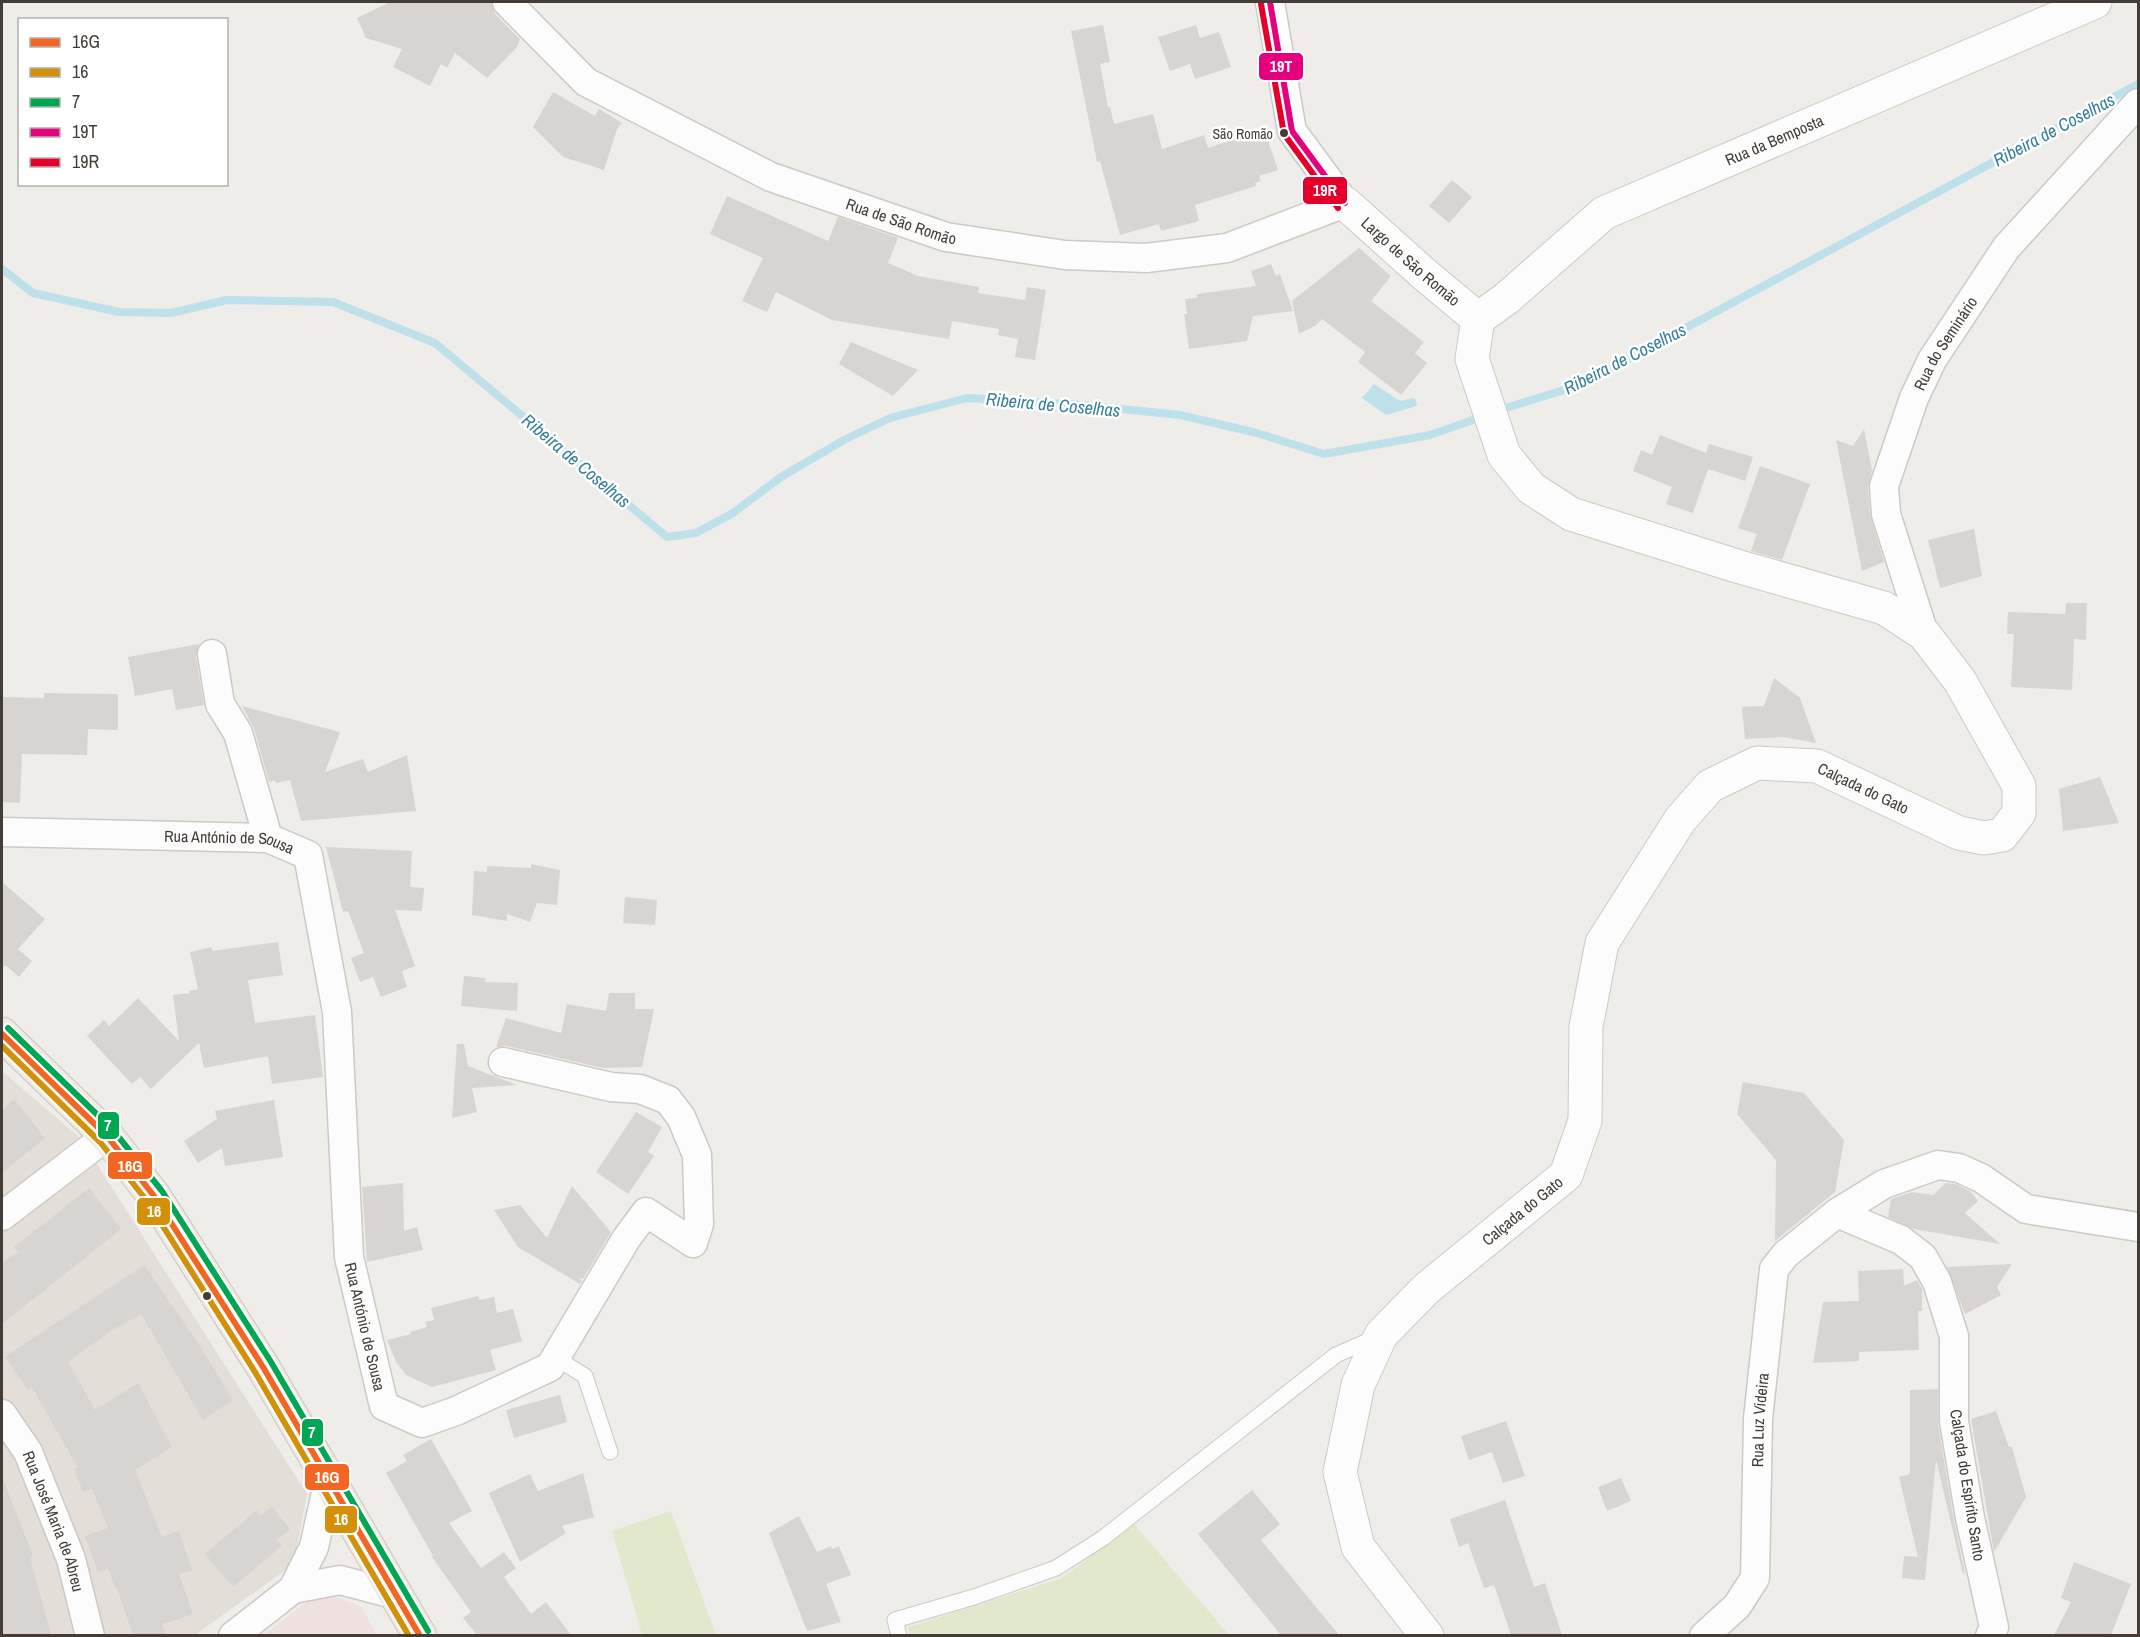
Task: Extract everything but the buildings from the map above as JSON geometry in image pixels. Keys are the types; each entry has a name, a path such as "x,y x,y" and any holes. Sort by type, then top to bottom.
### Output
{"main road":[{"path":"2,1034 107,1136 154,1196 217,1292 420,1635"}],"street":[{"name":"Rua de São Romão","path":"507,2 586,82 771,177 946,237 1065,255 1146,258 1227,248 1345,203"},
{"path":"1270,2 1292,131 1345,203"},
{"name":"Rua da Bemposta","path":"1479,319 1508,298 1604,213 2095,2"},
{"name":"Rua do Seminário","path":"1924,634 1886,514 1884,486 1914,398 1932,360 2006,248 2139,103"},
{"name":"Largo de São Romão","path":"1345,203 1424,274 1479,319"},
{"name":"Calçada do Gato","path":"1427,1635 1358,1547 1340,1472 1358,1385 1381,1335 1426,1289 1566,1175 1585,1121 1586,1027 1602,943 1680,820 1710,786 1757,763 1817,766 1959,833 1984,838 2002,835 2019,813 2019,786 1960,681 1924,634 1884,608 1740,567 1571,514 1532,488 1504,455 1472,359 1479,319"},
{"path":"212,654 220,704 238,733 268,838"},
{"name":"Rua António de Sousa","path":"2,832 268,838 308,855 337,1012 349,1257 384,1406 422,1423 456,1411 550,1367 626,1239 646,1212 693,1243 699,1224 697,1155 681,1117 668,1100 640,1089 611,1087 502,1062"},
{"path":"2,1216 107,1136"},
{"path":"1837,1213 1884,1184 1938,1165 1959,1168 1981,1178 2026,1209 2139,1227"},
{"name":"Rua Luz Videira","path":"1704,1635 1737,1606 1755,1578 1758,1419 1774,1269 1786,1254 1837,1213"},
{"name":"Calçada do Espírito Santo","path":"1837,1213 1901,1240 1923,1257 1937,1282 1954,1336 1954,1421 1970,1518 1994,1627 1990,1635"},
{"name":"Rua José Maria de Abreu","path":"2,1414 28,1452 71,1559 90,1635"},
{"path":"293,1589 314,1547 328,1479"},
{"path":"232,1635 293,1589 340,1580 397,1595"}],"lane":[{"path":"899,1635 895,1620 1056,1568 1103,1538 1336,1355 1381,1335"},
{"path":"556,1358 585,1376 610,1452"}],"shaded area":[{"path":"2,1071 81,1139 307,1494 294,1564 195,1635 2,1635"},
{"path":"327,1594 361,1606 377,1635 262,1636 313,1597"}],"green space":[{"path":"671,1511 716,1635 642,1635 612,1531"},
{"path":"1133,1523 1229,1635 910,1636 908,1627 1062,1578"}],"water":[{"path":"1374,384 1400,401 1415,398 1417,406 1386,415 1362,398"}],"waterway":[{"name":"Ribeira de Coselhas","path":"1496,411 1580,385 2138,84"},
{"name":"Ribeira de Coselhas","path":"2,269 33,293 119,312 171,313 227,300 333,302 435,343 667,537 696,533 733,513 781,477 844,440 890,418 967,398 1083,405 1180,415 1257,433 1324,454 1430,435 1484,416"}],"transit line":[{"name":"19T","path":"1270,2 1292,131 1345,203"},
{"name":"19R","path":"1261,4 1284,134 1338,208"},
{"name":"7","path":"8,1028 113,1130 162,1191 271,1362 428,1631"},
{"name":"16G","path":"2,1034 107,1136 154,1196 263,1367 420,1636"},
{"name":"16","path":"2,1046 100,1142 147,1201 255,1372 409,1636"}],"place":[{"name":"São Romão","path":"1284,133"}]}
